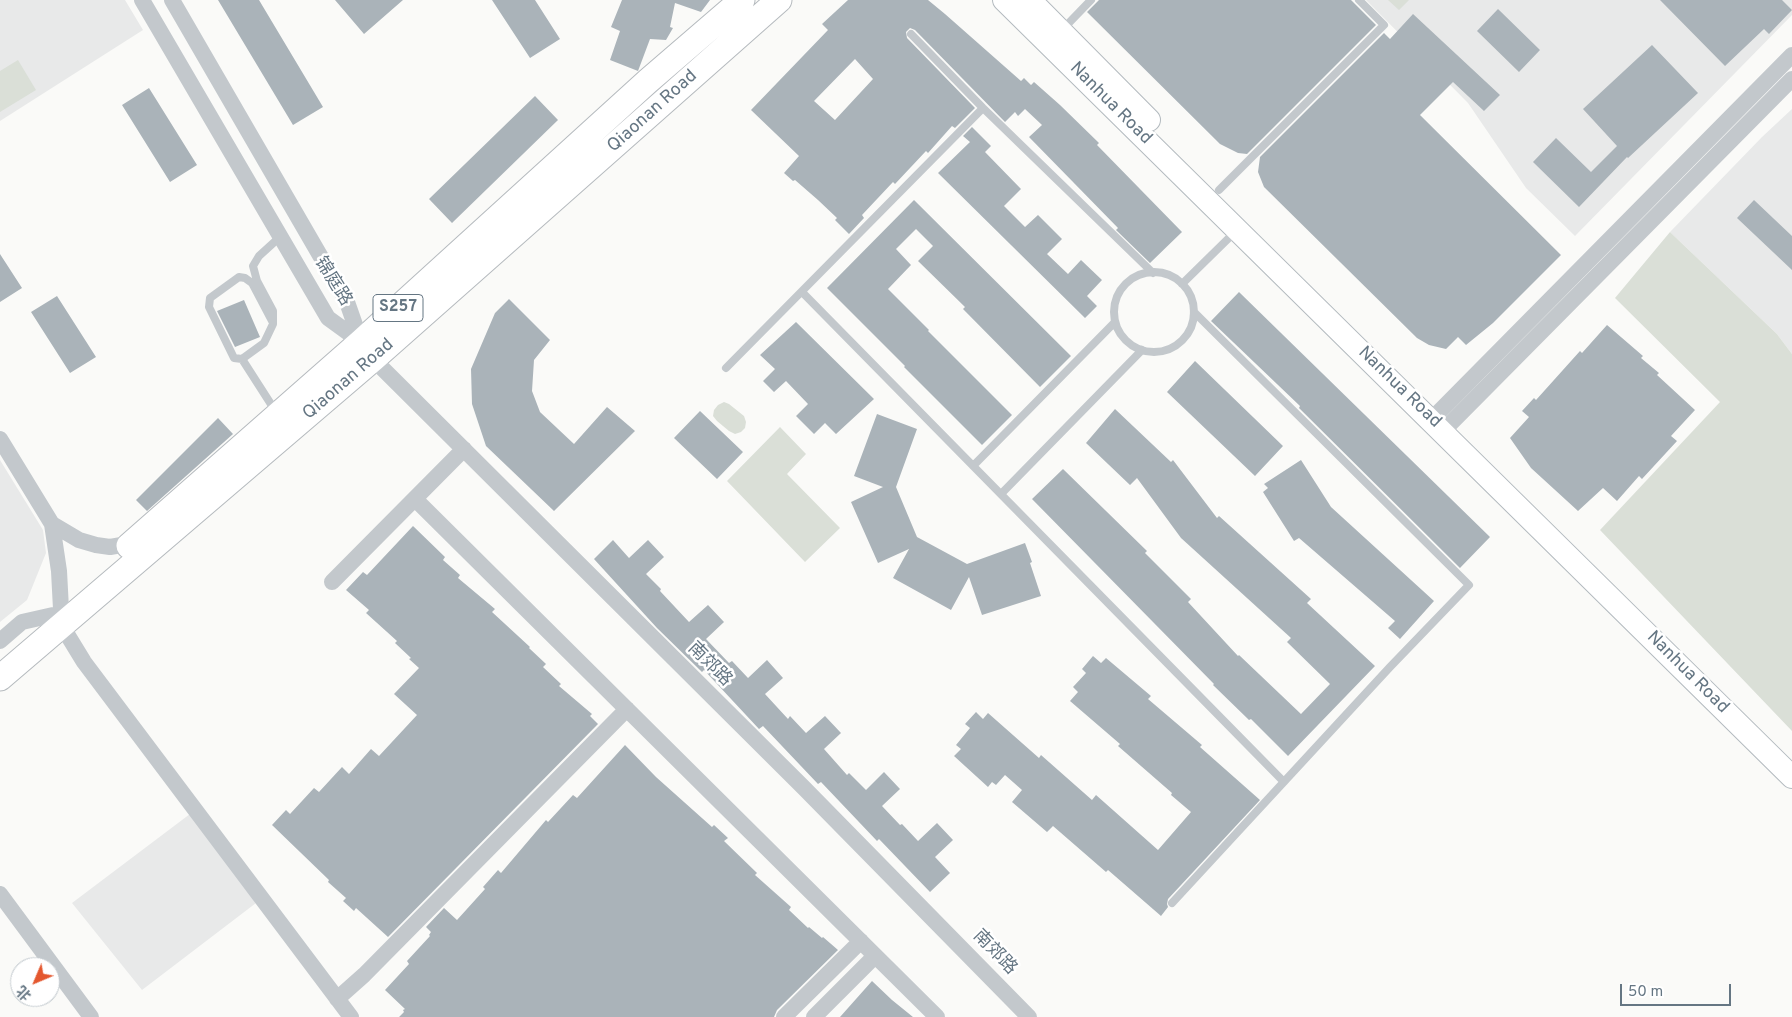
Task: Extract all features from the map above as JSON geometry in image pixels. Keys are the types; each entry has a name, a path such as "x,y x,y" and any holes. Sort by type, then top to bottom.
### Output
{"main road":[{"name":"Qiaonan Road","path":"59,617 133,543 278,415 367,351 648,81 742,0"},
{"name":"Qiaonan Road","path":"16,647 59,617 367,351 779,0"},
{"name":"S257","path":"0,660 16,647"},
{"name":"S257","path":"0,678 16,647"}],"street":[{"name":"锦庭路","path":"142,0 328,318 367,351"},
{"name":"锦庭路","path":"172,0 347,302 367,351"},
{"name":"Nanhua Road","path":"1004,0 1238,230 1442,420 1792,758"},
{"name":"Nanhua Road","path":"1030,0 1219,190 1792,777"},
{"path":"1442,420 1792,55"},
{"path":"1442,420 1792,79"},
{"name":"南郊路","path":"367,351 804,788 1029,1017"},
{"path":"0,438 52,524 59,571 59,617 40,655 0,690"},
{"path":"332,582 464,449"},
{"path":"415,499 937,1017"},
{"path":"52,524 79,540 96,545 110,547 133,543"},
{"path":"59,617 84,662 351,1017"},
{"path":"337,999 627,709"},
{"path":"0,894 91,1017"},
{"path":"784,1017 861,941"},
{"path":"814,1017 875,956"}],"lane":[{"path":"1060,31 1091,0"},
{"path":"1219,190 1384,25 1359,0"},
{"path":"910,34 983,108 1153,273"},
{"path":"726,368 983,108"},
{"path":"1182,284 1238,230"},
{"path":"272,321 252,283 245,278 239,278 210,298 209,307 234,358 242,359 264,343 273,324 273,311 257,281 254,266 259,256 280,236"},
{"path":"1153,273 1163,274 1182,284 1188,292 1194,312 1191,330 1185,339 1177,345 1158,352 1142,350 1123,338 1115,322 1114,310 1116,300 1123,285 1136,275 1153,273"},
{"path":"802,292 1284,782"},
{"path":"1172,903 1390,667 1469,585 1194,312"},
{"path":"973,466 1115,322"},
{"path":"1001,494 1142,350"},
{"path":"242,359 278,415"}],"shaded area":[{"path":"0,0 125,0 143,30 0,121"},
{"path":"1366,0 1792,0 1792,15 1575,236 1526,188 1468,103"},
{"path":"1388,0 1409,0 1399,10"},
{"path":"18,60 36,90 0,112 0,71"},
{"path":"1792,109 1792,354 1777,334 1670,232 1762,137"},
{"path":"1670,232 1777,334 1792,354 1792,731 1600,530 1720,402 1615,298"},
{"path":"724,402 744,416 745,428 741,432 735,434 729,431 713,416 714,410"},
{"path":"780,427 806,454 787,474 840,528 805,562 727,481"},
{"path":"0,460 43,530 46,553 27,600 0,622"},
{"path":"190,814 256,903 142,990 72,903"}],"building":[{"path":"218,0 259,0 323,107 293,125"},
{"path":"335,0 403,0 364,34"},
{"path":"492,0 535,0 560,39 530,58"},
{"path":"622,0 710,0 701,12 675,3 670,27 673,28 666,40 650,39 638,71 610,60 620,31 611,27"},
{"path":"848,0 928,0 1021,81 1024,78 1031,85 1034,82 1060,105 1099,143 1097,145 1182,232 1150,263 1116,230 1118,228 1029,137 1042,125 1025,109 1018,116 1015,112 1005,122 915,30 910,28 906,32 907,38 975,108 955,128 952,126 928,153 926,151 895,184 893,182 862,215 864,218 849,234 835,220 837,218 818,200 784,173 799,156 751,110 828,30 822,24","holes":["855,59 873,79 835,120 814,101"]},
{"path":"1099,0 1351,0 1376,25 1247,154 1238,153 1220,144 1087,12"},
{"path":"1660,0 1782,0 1792,10 1769,34 1764,29 1725,66"},
{"path":"1498,9 1540,50 1519,72 1477,31"},
{"path":"1413,14 1500,95 1484,111 1453,82 1420,115 1561,255 1493,323 1466,345 1458,337 1446,349 1429,345 1417,338 1264,187 1258,172 1260,157 1384,33 1390,39"},
{"path":"1652,45 1698,93 1627,157 1579,207 1533,162 1556,138 1591,172 1617,146 1583,109"},
{"path":"149,88 197,165 170,182 122,105"},
{"path":"535,96 558,120 452,223 429,199"},
{"path":"972,127 991,146 985,152 1021,189 1004,206 1025,227 1038,215 1062,239 1047,254 1068,274 1081,260 1102,280 1087,296 1097,306 1085,318 938,173 970,142 963,136"},
{"path":"914,200 1071,356 1040,387 963,309 965,307 918,261 933,246 916,229 896,249 911,265 888,289 1012,415 982,445 827,288"},
{"path":"1754,200 1792,236 1792,270 1737,218"},
{"path":"0,254 22,288 0,302"},
{"path":"1239,292 1490,537 1460,568 1299,408 1300,406 1211,321"},
{"path":"57,296 96,357 70,373 31,312"},
{"path":"509,299 550,340 534,360 532,391 540,412 574,444 607,407 635,431 554,511 486,446 472,404 471,369 495,313"},
{"path":"244,300 260,337 235,347 217,311"},
{"path":"796,322 874,399 836,434 825,423 814,434 796,416 808,404 786,381 774,392 763,381 775,369 760,355"},
{"path":"1607,325 1643,356 1641,358 1659,373 1657,375 1695,410 1671,436 1677,441 1642,479 1639,476 1617,501 1603,488 1578,511 1531,468 1510,438 1529,417 1522,411 1534,398 1536,400 1580,351 1582,353"},
{"path":"1195,361 1283,446 1255,476 1167,392"},
{"path":"1115,409 1171,462 1173,460 1217,518 1219,516 1311,599 1307,603 1375,666 1288,756 1213,685 1032,499 1063,469 1147,551 1145,553 1191,599 1188,602 1238,656 1301,714 1330,684 1287,642 1291,638 1181,538 1137,478 1130,485 1086,443"},
{"path":"700,411 743,452 717,479 674,438"},
{"path":"877,414 917,429 896,487 917,537 967,564 1025,543 1041,596 982,615 969,577 951,610 893,578 909,549 878,563 851,502 883,487 854,476"},
{"path":"218,418 233,434 147,511 136,500"},
{"path":"1301,460 1331,507 1434,601 1400,639 1388,628 1395,621 1299,538 1294,541 1263,492 1268,488 1264,484"},
{"path":"413,526 445,557 443,560 460,575 458,578 495,609 492,612 530,647 546,664 543,667 561,684 559,686 592,714 590,716 598,724 388,937 356,908 354,911 343,901 346,898 272,825 286,810 290,814 314,788 319,792 342,767 349,774 371,749 379,756 417,715 394,694 419,668 395,643 397,641 366,613 369,610 346,590 363,572 367,575"},
{"path":"613,540 629,558 648,540 664,557 646,574 689,622 708,605 724,622 706,639 729,663 732,661 748,678 767,660 783,678 765,694 788,719 790,716 806,733 825,716 841,733 824,749 847,775 849,773 866,790 884,772 900,789 882,806 918,841 937,823 953,840 935,857 950,873 930,892 879,839 877,841 821,782 818,784 763,726 759,729 704,670 702,672 657,628 594,559"},
{"path":"1093,656 1101,663 1106,658 1151,696 1148,699 1202,745 1200,747 1260,800 1168,899 1168,907 1161,916 1053,826 1047,832 1012,802 1022,790 1005,775 996,785 992,782 988,787 954,756 961,749 956,745 970,728 965,724 976,712 983,719 988,713 1039,758 1041,755 1092,800 1096,795 1158,850 1191,812 1118,746 1120,744 1070,701 1078,692 1073,687 1086,673 1082,669"},
{"path":"625,745 656,777 712,827 714,825 728,838 724,841 757,873 755,875 791,907 789,910 808,928 823,937 838,950 777,1010 774,1017 399,1017 405,1009 385,990 409,964 407,961 430,936 431,932 426,927 444,908 457,920 485,889 483,887 498,870 501,873 546,820 548,822 573,795 577,798"},
{"path":"872,981 892,1000 913,1017 840,1017"}]}
